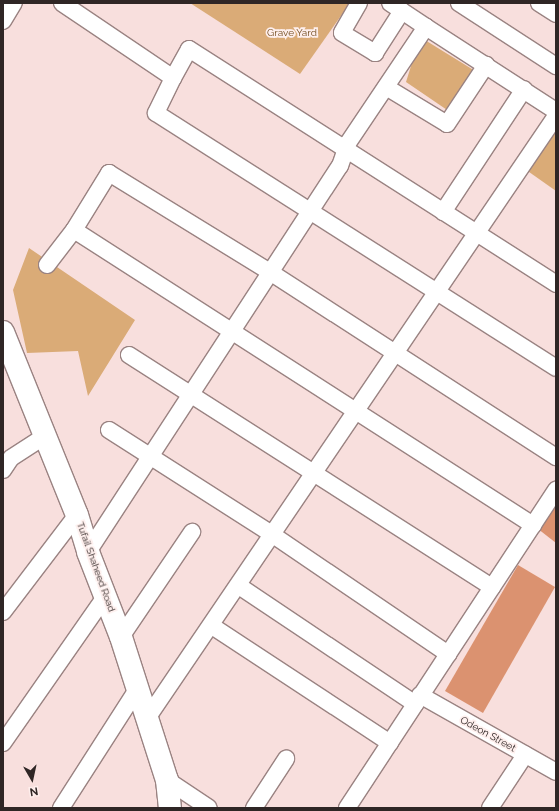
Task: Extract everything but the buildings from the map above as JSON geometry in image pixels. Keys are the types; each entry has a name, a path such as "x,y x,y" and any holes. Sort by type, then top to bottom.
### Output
{"street":[{"path":"3,21 14,3"},
{"path":"62,3 173,78"},
{"path":"359,3 342,33 375,53 396,7 556,111"},
{"path":"459,3 556,66"},
{"path":"539,3 556,14"},
{"path":"88,552 340,166 346,150 426,27"},
{"path":"556,284 189,49 156,113 556,368"},
{"path":"386,87 447,124 486,65"},
{"path":"443,212 524,89"},
{"path":"148,717 212,626 556,116"},
{"path":"47,265 74,230 109,173 270,272 556,457"},
{"path":"74,230 533,525"},
{"name":"Tufail Shaheed Road","path":"3,332 7,352 45,436 77,515 88,552 121,637 148,717 167,780 170,808"},
{"path":"129,356 492,587"},
{"path":"109,430 273,535 448,654"},
{"path":"6,460 45,436"},
{"path":"347,808 556,490"},
{"path":"3,612 77,515"},
{"path":"121,637 192,532"},
{"name":"Odeon Street","path":"239,586 418,700 556,772"},
{"path":"3,743 105,596"},
{"path":"212,626 390,743"},
{"path":"61,808 138,688"},
{"path":"490,808 525,755"},
{"path":"254,808 286,759"},
{"path":"167,780 209,808"}],"green space":[{"name":"Grave Yard","path":"190,3 350,3 300,74"},
{"path":"420,37 480,74 453,114 406,82"},
{"path":"556,116 556,191 522,167"},
{"path":"29,248 135,320 88,396 78,351 27,353 13,290"}]}
